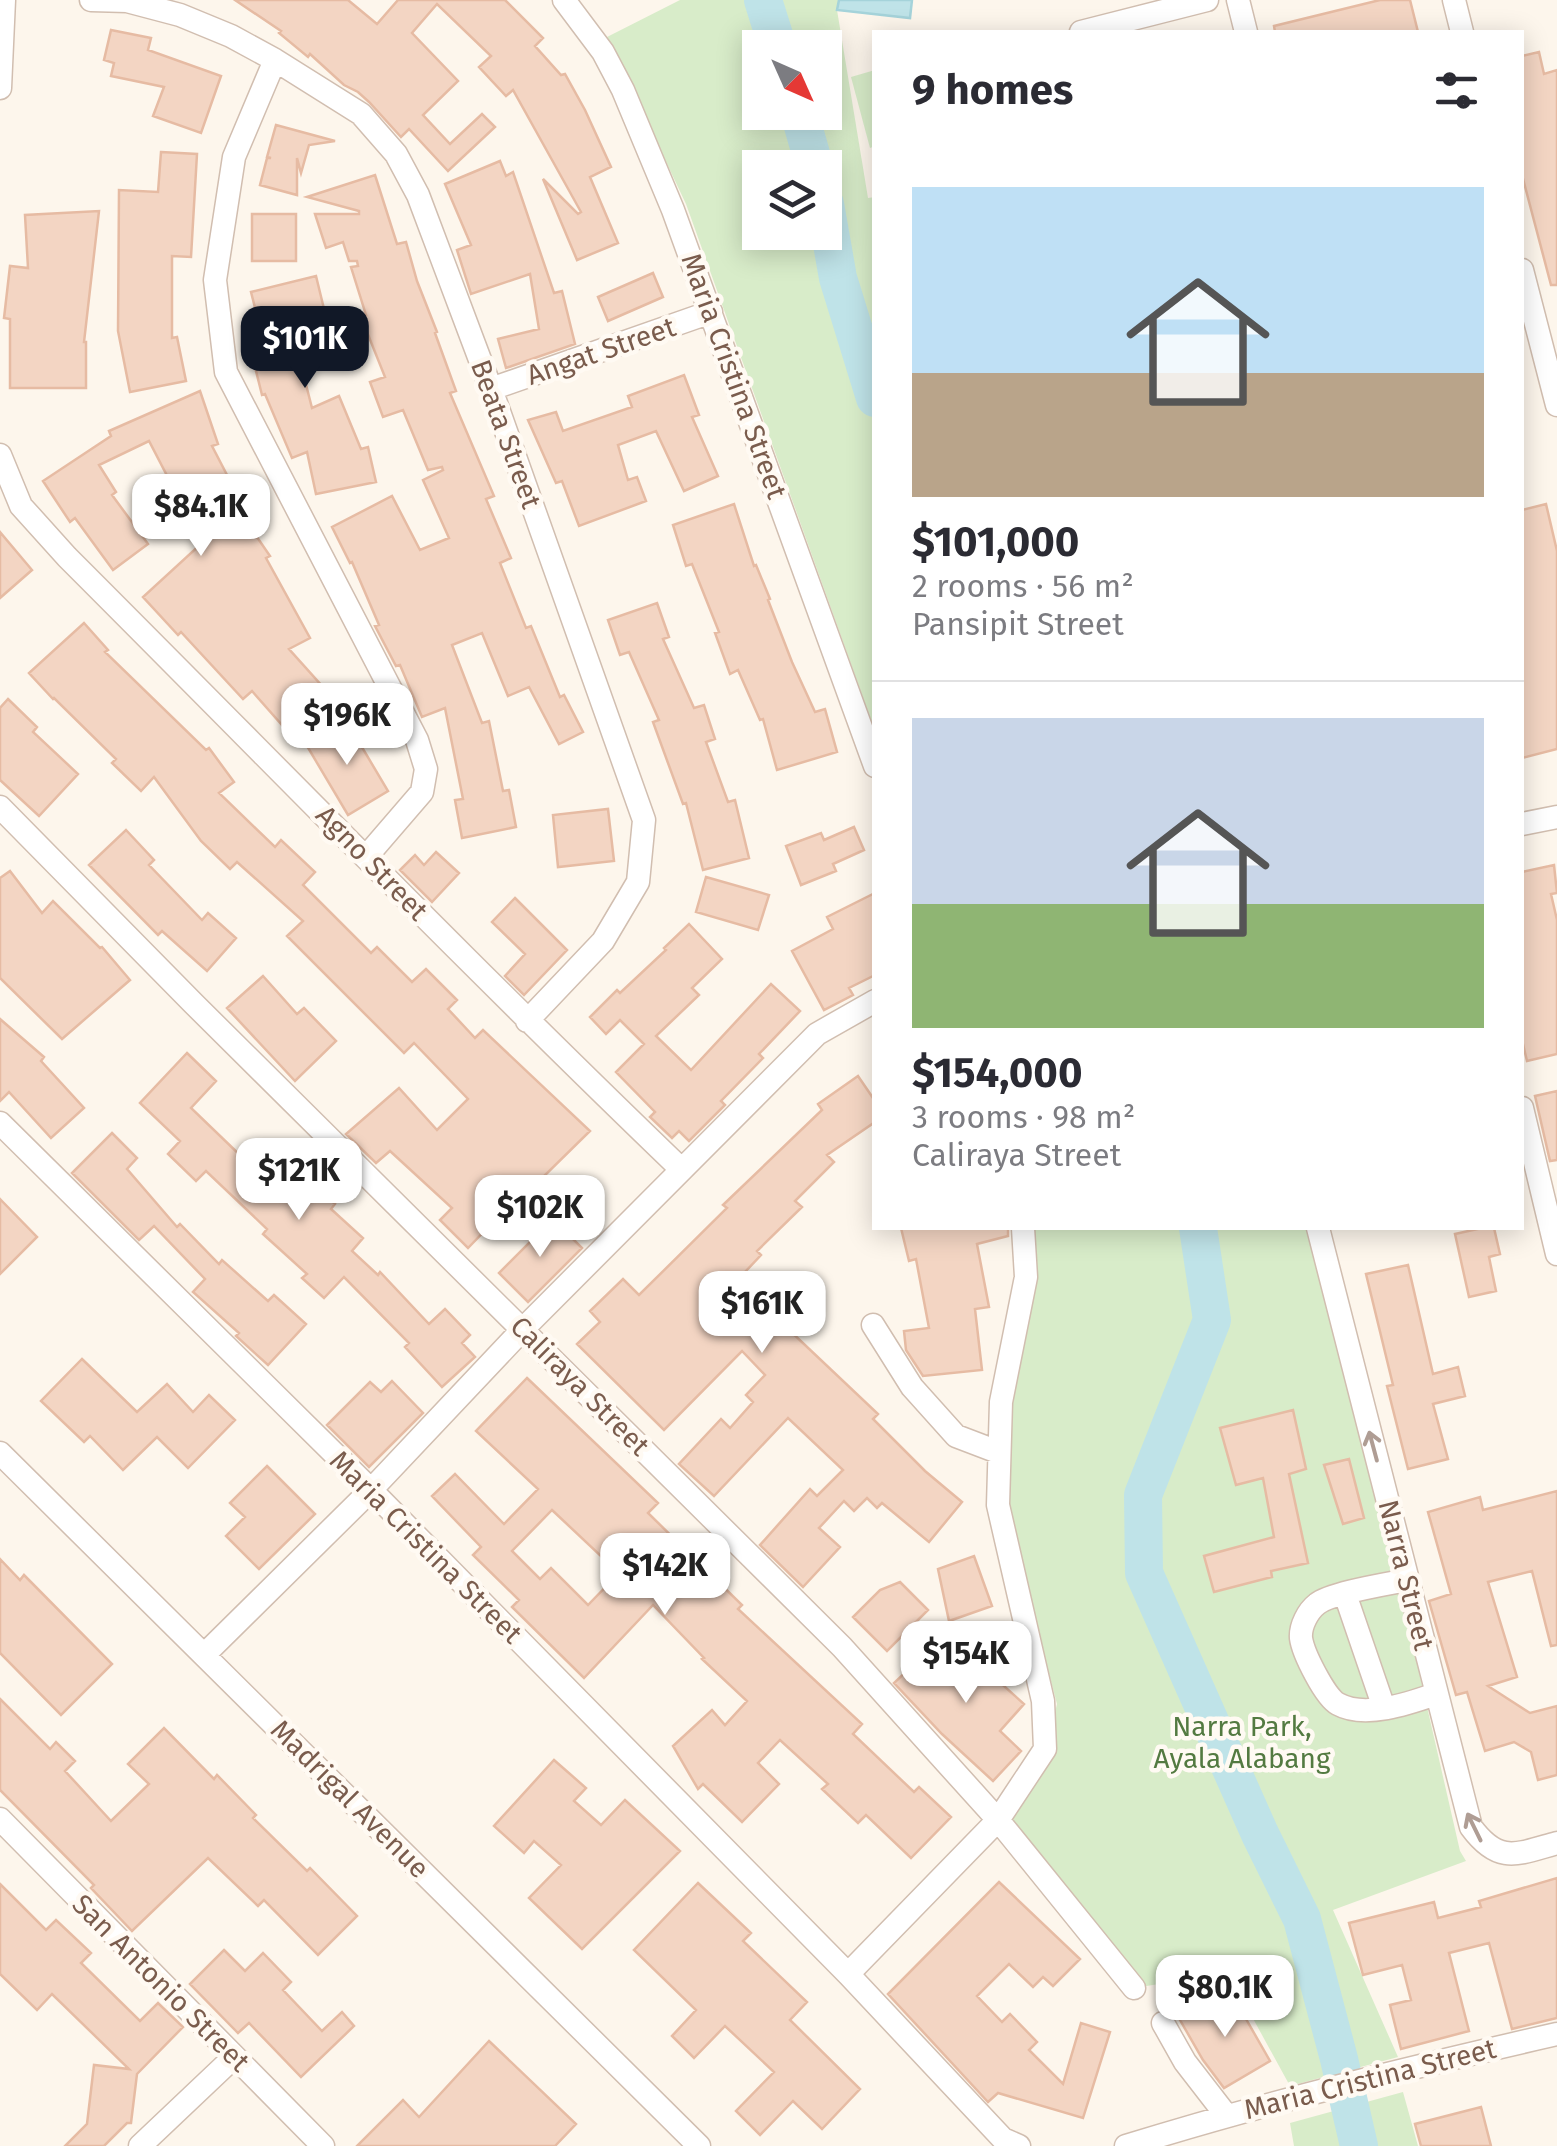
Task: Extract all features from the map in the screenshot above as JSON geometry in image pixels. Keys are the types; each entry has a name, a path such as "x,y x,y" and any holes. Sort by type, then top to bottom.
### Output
{"street":[{"path":"0,88 4,0"},
{"name":"Beata Street","path":"91,0 126,0 180,16 231,36 275,60 361,114 396,154 418,196 492,389 644,820 638,882 630,897 604,941 527,1020"},
{"name":"Maria Cristina Street","path":"564,0 603,52 624,90 673,210 872,758"},
{"path":"1084,30 1129,9 1208,0"},
{"path":"1238,0 1246,30"},
{"path":"1454,0 1462,30"},
{"path":"275,60 234,157 216,280 226,372 417,740 426,769 422,792 366,857"},
{"path":"1524,278 1557,405"},
{"name":"Angat Street","path":"492,389 711,312"},
{"name":"Agno Street","path":"0,456 10,510 81,570 527,1020 681,1169"},
{"name":"Caliraya Street","path":"0,807 842,1647 998,1820 1134,1988"},
{"path":"1524,824 1557,817"},
{"path":"205,1654 816,1034 872,1002"},
{"path":"1524,1116 1557,1254"},
{"name":"Maria Cristina Street","path":"0,1122 848,1974 1003,2139 1019,2146"},
{"path":"848,1974 998,1820 1045,1748 1044,1701 998,1505 1001,1402 1026,1277 1023,1230"},
{"name":"Narra Street","path":"1318,1230 1471,1827 1483,1844 1511,1856 1557,1843"},
{"path":"874,1325 912,1387 956,1436 998,1452"},
{"name":"Madrigal Avenue","path":"0,1453 699,2146"},
{"path":"1406,1580 1320,1600 1307,1614 1300,1636 1322,1690 1339,1705 1369,1711 1436,1694"},
{"path":"1345,1594 1384,1708"},
{"name":"San Antonio Street","path":"0,1819 323,2146"},
{"path":"1163,2023 1185,2062 1226,2115"},
{"name":"Maria Cristina Street","path":"1126,2146 1363,2079 1557,2034"},
{"path":"140,2146 234,2057"}],"green space":[{"path":"680,0 839,0 840,30 742,30 742,130 842,130 842,40 868,198 872,197 872,723 686,204 607,37"},
{"path":"872,71 870,148 851,77"},
{"name":"Narra Park, Ayala Alabang","path":"1034,1230 1312,1230 1460,1851 1466,1861 1333,1910 1398,2057 1290,2086 1228,1973 1134,1988 1000,1818 1046,1749 1057,1704 1009,1502 1009,1409 1036,1284"},
{"path":"1403,2092 1418,2146 1294,2146 1290,2123"}],"water":[{"path":"839,0 912,0 910,18 837,10"}],"building":[{"path":"235,0 348,0 377,24 398,0 505,0 543,38 535,46 561,75 565,74 585,110 611,167 590,177 618,243 577,260 543,179 578,214 581,212 513,90 506,96 479,67 491,56 437,4 412,33 458,81 423,115 450,144 482,114 495,127 448,171 409,129 401,137 358,92"},
{"path":"1380,0 1410,0 1418,30 1275,30 1274,26"},
{"path":"111,30 151,38 148,50 221,76 201,133 153,116 164,87 111,76 114,63 104,60"},
{"path":"1539,52 1544,74 1557,70 1557,285 1551,285 1524,183 1524,56"},
{"path":"276,125 335,141 309,145 301,173 297,158 297,195 260,185 267,158 271,158 267,157"},
{"path":"161,152 197,154 191,257 172,256 172,338 177,337 186,381 130,392 118,331 119,190 158,192"},
{"path":"500,161 506,176 513,172 554,293 562,291 575,344 506,368 498,339 539,329 530,274 471,294 457,250 471,245 445,184"},
{"path":"375,175 397,244 406,242 456,391 450,393 494,496 486,499 511,558 500,563 526,628 531,626 560,697 564,695 583,732 559,744 529,687 508,696 482,633 452,645 482,723 489,721 503,791 509,790 516,827 462,838 455,800 463,799 445,708 422,717 400,665 396,666 375,626 379,625 352,562 332,527 392,496 420,550 449,538 423,480 443,470 442,467 428,470 403,410 383,417 370,382 385,377 361,317 366,315 351,267 358,266 357,261 349,261 343,242 326,248 315,214 359,211 307,197"},
{"path":"99,211 84,342 86,388 10,388 10,319 4,318 10,266 28,268 25,215"},
{"path":"252,214 296,214 296,261 252,261"},
{"path":"653,273 663,297 608,321 598,297"},
{"path":"316,276 326,317 291,326 312,408 339,396 361,449 368,447 376,482 316,494 307,452 292,458 265,394 262,395 251,351 265,347 251,292"},
{"path":"684,375 699,415 692,417 718,476 684,491 656,431 618,445 628,480 637,477 646,501 579,526 562,481 556,483 528,420 556,412 563,431 632,407 628,396"},
{"path":"200,391 218,444 212,446 241,502 235,505 270,556 266,558 310,638 289,649 331,696 289,733 252,691 243,699 143,597 202,543 149,441 99,465 116,492 112,495 148,544 113,570 75,518 70,522 43,481 111,436 109,431"},
{"path":"734,504 792,662 815,712 825,709 837,752 777,770 763,719 760,720 738,670 730,674 715,633 719,632 692,564 686,566 673,525"},
{"path":"1546,504 1557,551 1557,749 1524,757 1524,510"},
{"path":"0,532 32,570 0,598"},
{"path":"657,603 669,637 663,639 694,708 704,705 715,739 706,742 728,802 735,800 749,858 703,870 686,803 683,804 653,722 659,720 629,652 620,655 608,620"},
{"path":"84,623 108,650 105,652 206,750 209,748 234,782 219,793 275,847 281,840 315,872 303,885 371,953 377,947 412,982 426,969 457,1000 448,1009 475,1038 483,1030 590,1131 534,1186 531,1183 468,1248 440,1220 452,1208 390,1151 376,1163 346,1134 399,1088 437,1130 468,1099 414,1043 404,1053 287,936 303,921 237,862 230,869 201,841 154,777 141,791 112,763 116,759 29,673"},
{"path":"8,699 37,727 33,732 78,774 39,816 0,780 0,708"},
{"path":"347,722 388,791 348,815 307,746"},
{"path":"608,809 614,861 558,867 553,815"},
{"path":"854,827 864,850 833,864 836,871 801,885 786,846 821,833 824,840"},
{"path":"126,830 154,860 149,865 202,920 208,913 236,938 207,971 162,931 158,935 89,865"},
{"path":"436,852 459,873 432,902 400,870 415,855 424,865"},
{"path":"1554,865 1557,893 1551,894 1557,920 1557,1054 1527,1061 1524,1048 1524,872"},
{"path":"10,871 42,913 53,901 130,980 62,1039 0,978 0,878"},
{"path":"706,877 769,895 758,930 696,912"},
{"path":"872,894 872,976 849,988 853,995 824,1010 792,951 833,929 827,917"},
{"path":"515,898 567,950 524,995 505,976 525,954 492,922"},
{"path":"689,924 722,959 692,988 699,995 656,1036 691,1070 771,984 800,1011 759,1054 763,1058 721,1101 725,1105 689,1141 679,1131 672,1138 650,1117 655,1112 616,1072 644,1044 620,1020 606,1034 590,1017 666,950"},
{"path":"263,976 297,1014 304,1008 336,1041 295,1081 227,1008"},
{"path":"0,1019 44,1057 41,1061 84,1108 51,1138 9,1092 0,1101"},
{"path":"187,1053 216,1081 191,1108 293,1201 311,1182 335,1204 331,1209 363,1238 352,1251 378,1275 380,1272 429,1324 445,1309 470,1335 462,1343 475,1357 442,1387 405,1347 409,1343 344,1277 324,1298 302,1278 307,1274 263,1234 267,1229 206,1171 196,1181 168,1154 180,1141 140,1103"},
{"path":"858,1076 872,1097 872,1124 827,1155 834,1162 795,1201 802,1207 757,1251 761,1255 745,1272 794,1322 787,1328 878,1414 873,1419 925,1471 962,1502 929,1542 882,1503 877,1508 867,1498 854,1511 844,1501 819,1528 840,1547 803,1587 760,1545 810,1489 817,1496 843,1470 788,1418 714,1496 679,1464 721,1419 730,1428 753,1402 746,1395 765,1375 742,1351 664,1430 577,1344 600,1322 590,1311 623,1279 639,1295 727,1208 723,1205 822,1110 818,1104"},
{"path":"1557,1091 1557,1160 1550,1161 1535,1096"},
{"path":"112,1133 137,1158 127,1169 177,1227 180,1224 219,1264 222,1260 268,1301 274,1295 306,1324 268,1365 193,1292 205,1279 154,1226 139,1240 72,1173"},
{"path":"0,1199 37,1237 0,1274"},
{"path":"553,1219 582,1248 528,1302 499,1273"},
{"path":"901,1230 1008,1230 1008,1236 977,1244 989,1307 975,1309 982,1370 923,1376 906,1350 904,1331 929,1328 916,1259 909,1261"},
{"path":"1494,1230 1500,1254 1489,1257 1496,1291 1469,1297 1455,1234"},
{"path":"1408,1265 1433,1374 1458,1367 1465,1396 1433,1404 1448,1459 1408,1469 1387,1386 1393,1385 1366,1274"},
{"path":"82,1359 137,1412 167,1384 193,1412 209,1395 235,1420 188,1468 157,1437 123,1470 90,1436 84,1442 41,1401"},
{"path":"527,1378 658,1503 648,1513 742,1605 738,1609 862,1724 853,1734 914,1792 919,1787 951,1817 911,1858 866,1815 858,1823 822,1789 828,1784 780,1740 758,1763 779,1784 742,1822 703,1784 698,1789 673,1746 712,1710 725,1725 747,1701 653,1605 584,1678 512,1607 519,1600 473,1555 481,1547 432,1496 455,1474 504,1524 538,1489 476,1431","holes":["552,1510 619,1573 588,1605 551,1568 540,1579 512,1551"]},
{"path":"392,1381 423,1413 369,1467 327,1425 370,1382 381,1392"},
{"path":"1293,1410 1306,1469 1289,1474 1308,1563 1271,1571 1272,1577 1214,1592 1204,1556 1274,1537 1263,1478 1236,1485 1220,1428"},
{"path":"1349,1459 1364,1518 1343,1524 1324,1465"},
{"path":"267,1466 315,1514 259,1569 226,1536 245,1517 230,1503"},
{"path":"1557,1491 1557,1645 1551,1646 1532,1571 1488,1582 1517,1677 1488,1686 1530,1713 1557,1706 1557,1775 1538,1780 1531,1752 1514,1742 1485,1751 1467,1692 1456,1695 1429,1601 1451,1594 1428,1512 1480,1497 1483,1510"},
{"path":"974,1556 992,1606 949,1621 938,1569"},
{"path":"0,1559 20,1580 24,1575 112,1664 61,1715 0,1653"},
{"path":"900,1582 928,1610 887,1651 853,1617 880,1590"},
{"path":"950,1626 988,1665 985,1669 1024,1704 1000,1731 1021,1751 993,1781 894,1683 912,1666 922,1678 955,1647"},
{"path":"0,1699 50,1749 56,1742 75,1761 65,1771 111,1821 149,1784 128,1764 164,1728 214,1779 217,1775 256,1815 253,1818 357,1916 318,1955 264,1900 258,1906 208,1858 132,1931 91,1888 94,1885 0,1790"},
{"path":"554,1760 586,1788 574,1801 601,1825 625,1800 680,1851 582,1949 529,1898 561,1865 534,1841 524,1853 494,1826"},
{"path":"1557,1878 1557,2018 1512,2029 1489,1943 1449,1953 1469,2031 1401,2049 1390,2005 1411,2000 1402,1965 1363,1975 1349,1923 1434,1902 1438,1918 1481,1907 1479,1901"},
{"path":"999,1882 1080,1959 1053,1986 1043,1977 1033,1987 1009,1964 977,1996 1002,2022 1010,2014 1037,2042 1029,2050 1063,2084 1081,2023 1110,2032 1083,2118 998,2093 988,2102 888,1994"},
{"path":"698,1883 751,1933 743,1941 807,2002 790,2020 860,2089 822,2129 793,2101 760,2135 736,2111 774,2072 725,2026 694,2058 672,2036 696,2010 634,1950"},
{"path":"0,1884 46,1930 56,1920 91,1953 81,1963 140,2021 158,2003 183,2027 137,2074 131,2123 104,2146 65,2146 87,2124 94,2065 129,2069 52,1994 37,2010 0,1974"},
{"path":"224,1950 245,1971 263,1953 291,1982 283,1990 322,2031 342,2012 354,2026 301,2077 249,2023 238,2033 190,1984"},
{"path":"1230,1991 1270,2061 1224,2088 1180,2020"},
{"path":"489,2041 576,2124 555,2146 357,2146 403,2100 419,2117"},
{"path":"1481,2107 1491,2146 1421,2146 1415,2124"}],"waterway":[{"path":"763,0 772,30"},
{"path":"804,130 810,150"},
{"path":"833,250 872,388"},
{"path":"1198,1230 1212,1320 1143,1495 1144,1573 1302,1919 1359,2146"}]}
